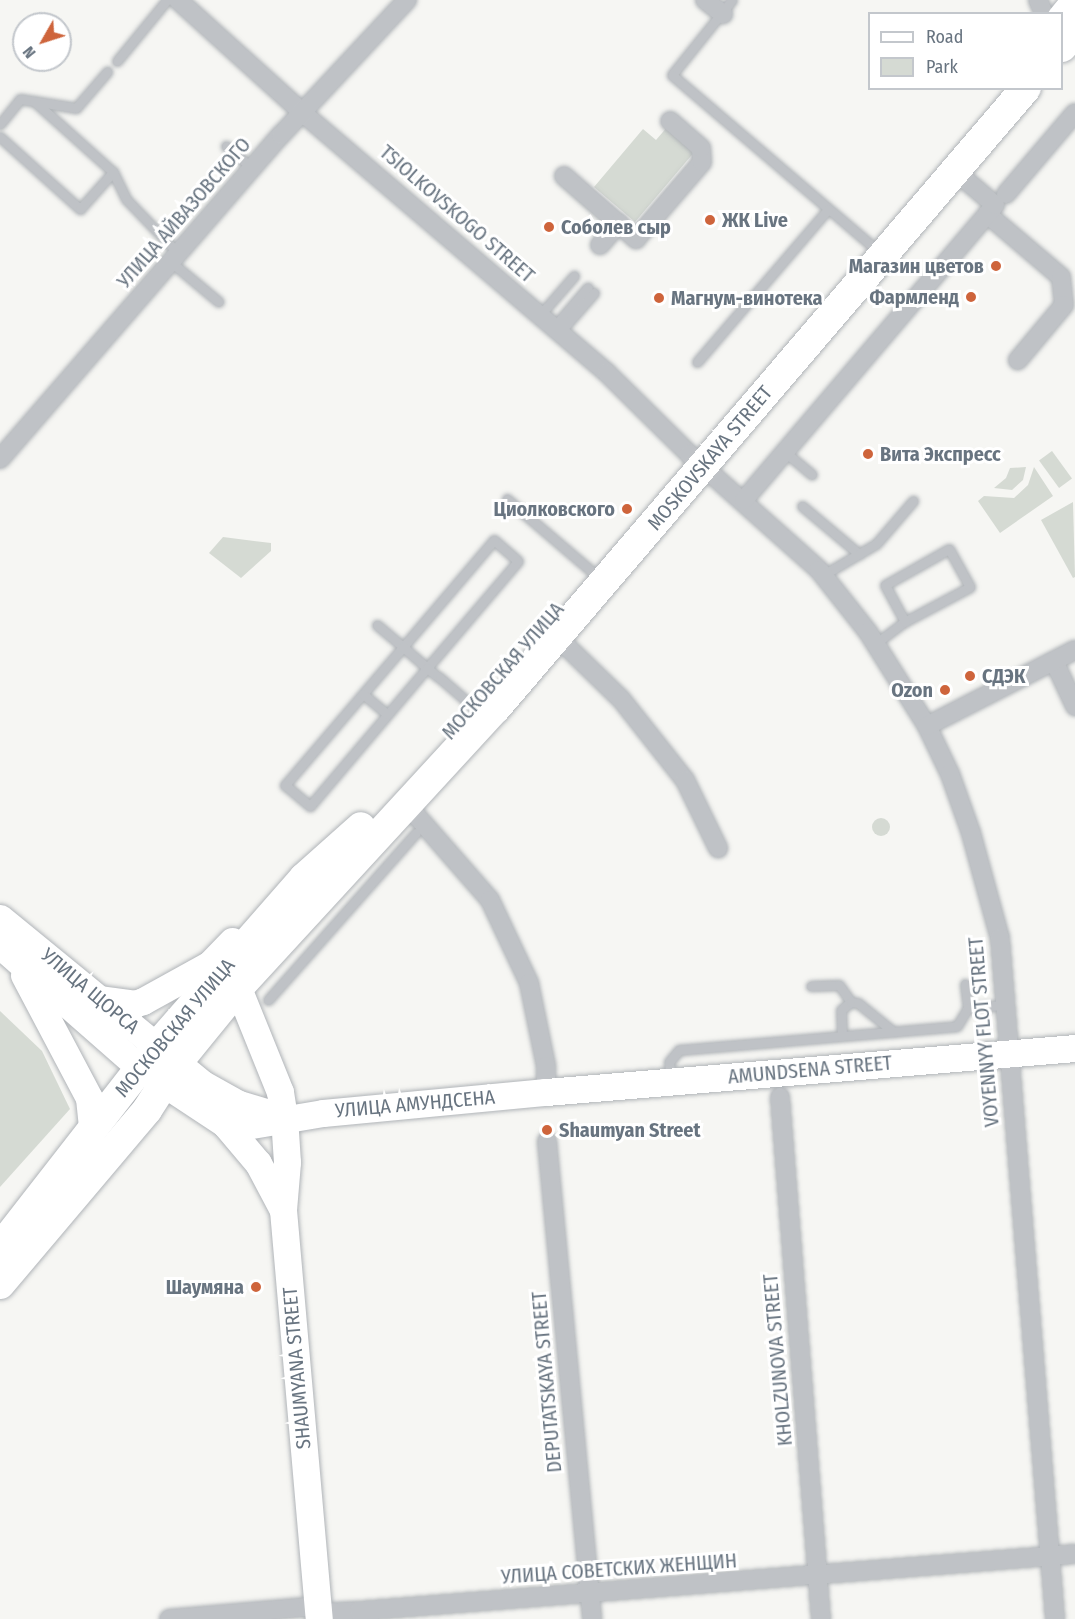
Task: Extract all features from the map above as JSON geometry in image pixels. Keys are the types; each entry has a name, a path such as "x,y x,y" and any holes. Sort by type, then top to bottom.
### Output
{"main road":[{"path":"1067,31 1075,3"},
{"name":"МОСКОВСКАЯ УЛИЦА","path":"0,1284 147,1110 159,1065 304,878 411,783 473,706 590,570 696,460 869,243 1000,90"},
{"name":"MOSKOVSKAYA STREET","path":"412,819 696,460 955,171 1024,90"},
{"name":"МОСКОВСКАЯ УЛИЦА","path":"0,1248 92,1126 238,988 335,879 412,819"},
{"path":"100,999 134,1004 210,964 278,890 304,878"},
{"name":"УЛИЦА ЩОРСА","path":"0,918 100,999 159,1065 225,1124"},
{"path":"8,952 159,1065"},
{"path":"8,952 89,1098 92,1126"},
{"name":"SHAUMYANA STREET","path":"238,988 242,1006 273,1073 284,1117 287,1162 283,1210 318,1616"},
{"name":"AMUNDSENA STREET","path":"546,1092 1075,1048"},
{"name":"УЛИЦА ЩОРСА","path":"159,1065 221,1095 284,1117"},
{"name":"УЛИЦА АМУНДСЕНА","path":"284,1117 546,1092"},
{"path":"225,1124 246,1126 284,1117"},
{"path":"225,1124 258,1163 283,1210"}],"street":[{"name":"TSIOLKOVSKOGO STREET","path":"178,0 304,114 551,325 696,460"},
{"name":"УЛИЦА АЙВАЗОВСКОГО","path":"0,459 252,168 407,0"},
{"path":"705,0 728,7"},
{"path":"1006,194 1075,113"},
{"path":"564,176 636,239 702,162 701,148 670,121"},
{"path":"744,500 995,205 955,171"},
{"path":"987,214 1019,237 1061,277 1064,305 1018,360"},
{"path":"600,245 619,224"},
{"name":"VOYENNYY FLOT STREET","path":"696,460 744,500 823,575 875,644 927,726 950,774 971,833 1000,938 1054,1619"},
{"path":"556,637 621,699 685,780 718,848"},
{"path":"927,726 1075,650"},
{"path":"1054,661 1075,706"},
{"path":"412,819 490,900 529,983 546,1066 546,1092"},
{"name":"KHOLZUNOVA STREET","path":"780,1097 821,1619"},
{"name":"DEPUTATSKAYA STREET","path":"547,1141 592,1619"},
{"name":"УЛИЦА СОВЕТСКИХ ЖЕНЩИН","path":"169,1619 285,1614 307,1606 318,1616 1075,1554"}],"lane":[{"path":"117,61 167,0"},
{"path":"728,7 672,75 869,243"},
{"path":"0,124 20,99 76,108 107,72"},
{"path":"34,101 113,172 126,199 175,257 219,302"},
{"path":"0,137 80,209 113,172"},
{"path":"226,146 252,168"},
{"path":"697,362 828,209"},
{"path":"551,325 574,276"},
{"path":"551,325 591,290"},
{"path":"785,452 812,475"},
{"path":"507,499 590,570"},
{"path":"823,575 876,544 913,501"},
{"path":"802,506 859,554"},
{"path":"494,540 518,561 310,806 285,785 403,647 494,540"},
{"path":"875,644 905,622 970,587 949,549 885,585 905,622"},
{"path":"376,625 473,706"},
{"path":"363,694 387,714"},
{"path":"268,1000 412,819"},
{"path":"671,1082 669,1062 679,1050 957,1026 968,1008 965,984"},
{"path":"811,986 838,985 850,1002 858,1003 894,1032"},
{"path":"842,1036 841,1010 850,1002"},
{"path":"968,1008 1006,1005"}],"green space":[{"path":"668,126 696,150 635,222 594,187 643,129 656,140"},
{"path":"1052,451 1072,479 1059,488 1039,460"},
{"path":"1026,467 1023,480 1012,490 994,488 1006,478 1010,468"},
{"path":"1034,467 1053,496 1000,533 978,501 984,496 1014,498 1028,485"},
{"path":"1073,502 1075,577 1073,578 1041,520"},
{"path":"223,537 271,543 271,551 241,578 209,553"},
{"path":"881,818 887,821 890,827 887,833 881,836 875,833 872,827 875,821"},
{"path":"0,1011 42,1051 70,1109 0,1187"}],"place":[{"name":"ЖК Live","path":"710,220"},
{"name":"Соболев сыр","path":"549,227"},
{"name":"Магазин цветов","path":"996,266"},
{"name":"Фармленд","path":"971,297"},
{"name":"Магнум-винотека","path":"659,298"},
{"name":"Вита Экспресс","path":"868,454"},
{"name":"Циолковского","path":"627,509"},
{"name":"СДЭК","path":"970,676"},
{"name":"Ozon","path":"945,690"},
{"name":"Shaumyan Street","path":"547,1130"},
{"name":"Шаумяна","path":"256,1287"}]}
